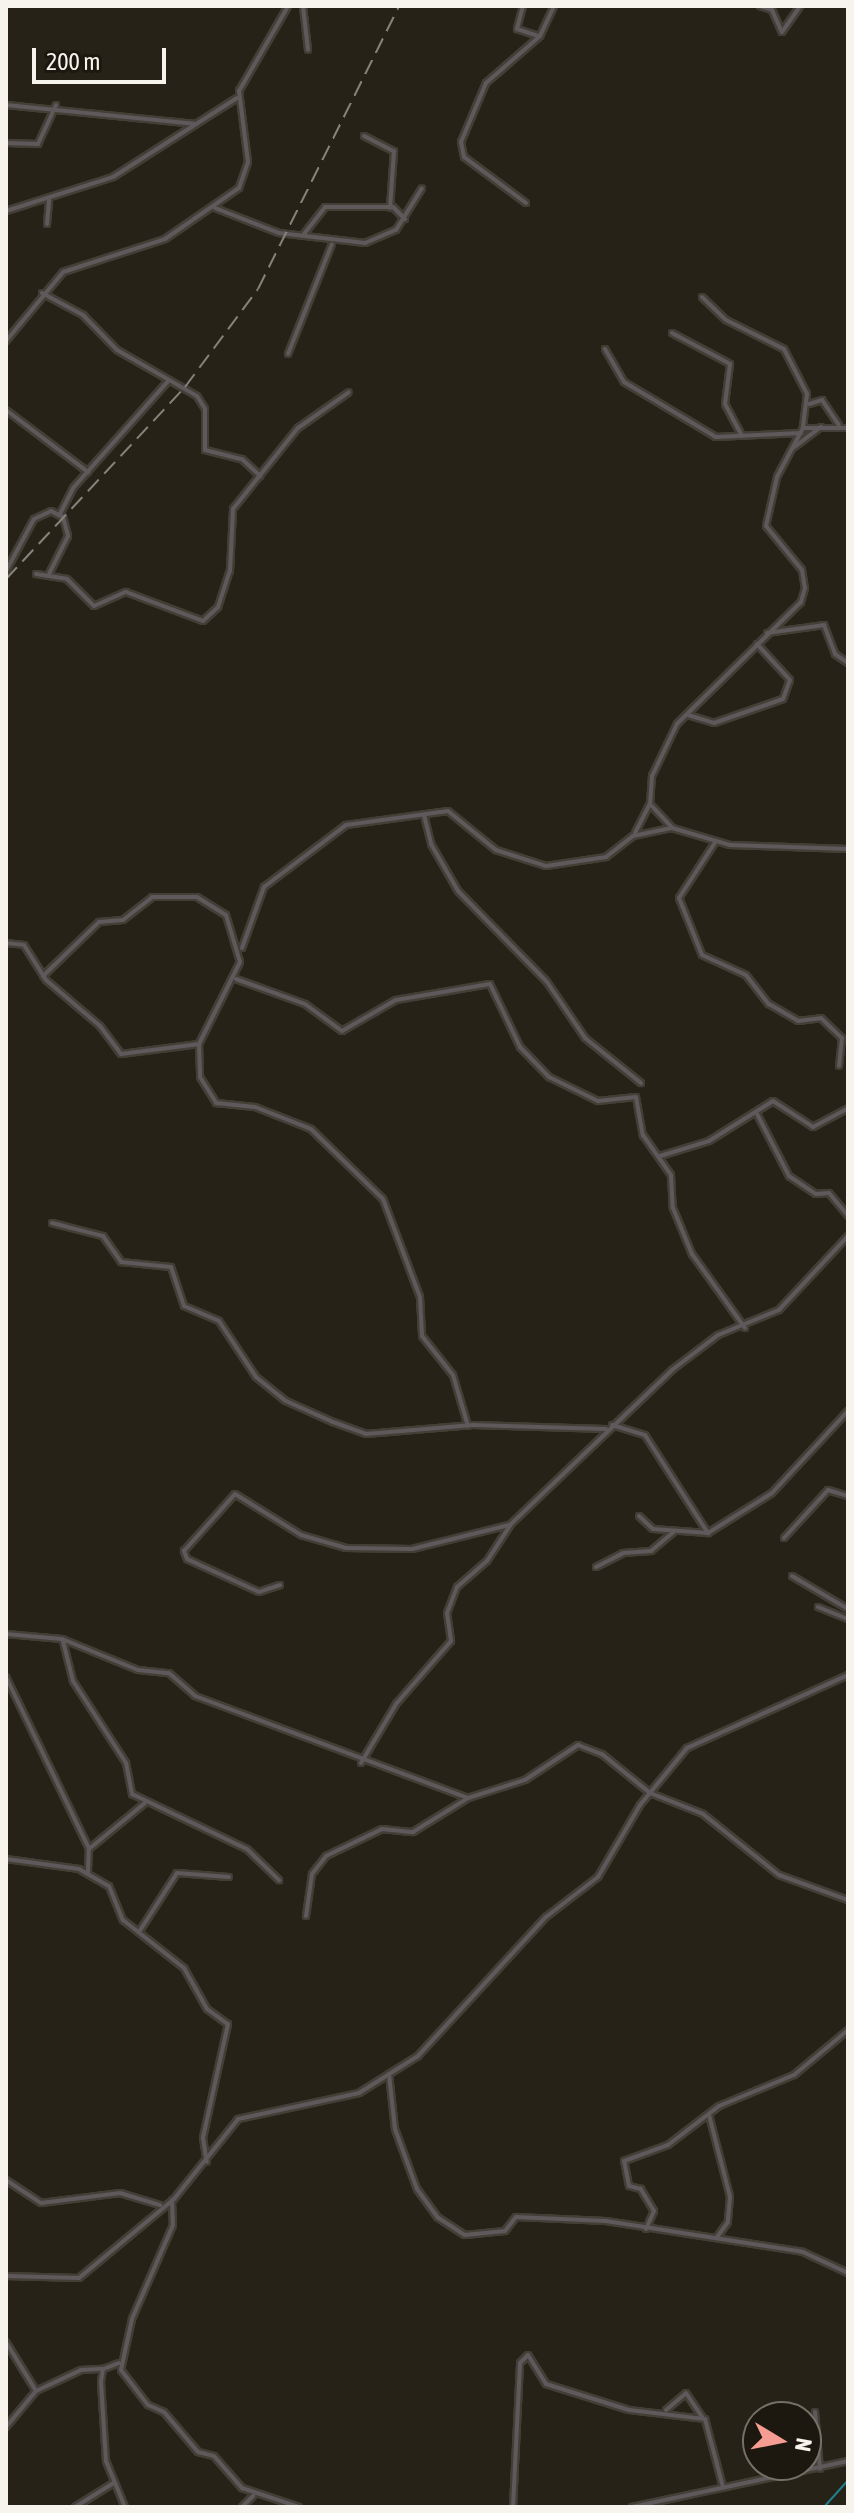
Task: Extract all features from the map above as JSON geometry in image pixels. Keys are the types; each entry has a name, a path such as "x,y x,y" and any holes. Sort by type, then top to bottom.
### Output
{"street":[{"path":"6,211 49,200 113,177 237,98 288,6"},
{"path":"303,6 308,50"},
{"path":"523,6 517,29 540,36"},
{"path":"526,203 467,160 461,142 486,83 540,36 554,6"},
{"path":"760,6 772,10 782,32 800,6"},
{"path":"6,341 41,293 63,272 165,239 215,208 239,188 248,169 237,98"},
{"path":"6,105 56,105 196,124"},
{"path":"7,143 40,142 56,105"},
{"path":"364,136 394,151 390,208"},
{"path":"215,208 332,244 376,241 405,219 422,188"},
{"path":"47,224 49,200"},
{"path":"304,234 325,207 390,208 405,219"},
{"path":"288,354 332,244"},
{"path":"41,293 66,303 117,350 203,404 205,450 242,459 260,476"},
{"path":"468,1426 453,1375 422,1336 420,1297 383,1199 305,1125 248,1105 216,1103 200,1077 199,1044 236,979 241,951 261,890 298,855 346,825 456,813 496,850 542,866 606,857 633,836 650,804 652,776 687,715 803,598 802,570 766,529 777,477 802,430 809,404 784,349 726,320 702,297"},
{"path":"672,333 730,364 725,404 742,436"},
{"path":"605,349 624,382 710,434 742,436 839,425 848,428"},
{"path":"6,571 34,519 60,514 88,472 168,381"},
{"path":"36,574 49,574 83,589 94,606 126,592 203,621 218,607 232,567 231,514 298,428 349,392"},
{"path":"809,404 822,400 839,425"},
{"path":"6,410 88,472"},
{"path":"793,448 821,427"},
{"path":"49,574 67,541 60,514"},
{"path":"765,633 824,625 835,654 848,663"},
{"path":"687,715 714,723 783,699 790,680 757,644"},
{"path":"650,804 672,828"},
{"path":"424,815 431,844 458,891 547,982 585,1038 641,1083"},
{"path":"633,836 672,828 716,841 848,849"},
{"path":"716,841 679,898 702,955 746,975 769,1004 798,1021 821,1018 842,1038 839,1066"},
{"path":"43,976 99,922 123,920 159,896 207,901 233,926 241,951"},
{"path":"6,943 24,945 43,976 110,1035 121,1054 199,1044"},
{"path":"236,979 305,1004 342,1031 396,1000 490,984 529,1060 590,1099 634,1095 643,1135 660,1156 692,1254 745,1328"},
{"path":"660,1156 709,1141 777,1101 813,1127 848,1108"},
{"path":"757,1114 789,1176 816,1194 829,1193 848,1216"},
{"path":"52,1223 103,1236 121,1262 171,1267 184,1306 219,1321 256,1377 291,1404 366,1434 468,1426 610,1426 645,1435 708,1533"},
{"path":"361,1763 396,1704 451,1641 447,1613 457,1587 487,1561 511,1524 610,1426 718,1335 745,1328 801,1291 848,1236"},
{"path":"639,1516 653,1529 708,1533 772,1493 848,1411"},
{"path":"784,1538 825,1492 848,1496"},
{"path":"280,1585 259,1592 187,1559 184,1551 235,1494 301,1535 346,1548 412,1549 511,1524"},
{"path":"596,1567 622,1553 651,1551 675,1531"},
{"path":"792,1576 848,1609"},
{"path":"818,1607 848,1619"},
{"path":"6,1634 62,1639 138,1670 169,1673 195,1696 273,1720 361,1763 468,1798"},
{"path":"62,1639 73,1681 126,1763 132,1794 145,1803 247,1849 279,1880"},
{"path":"6,2276 79,2278 160,2205 172,2200 207,2163 243,2116 353,2095 424,2051 546,1917 598,1877 650,1793 697,1741 793,1706 848,1675"},
{"path":"6,1677 89,1849 88,1872"},
{"path":"306,1916 312,1874 326,1856 382,1829 413,1832 468,1798 525,1780 574,1744 602,1754 650,1793 703,1814 779,1875 848,1900"},
{"path":"89,1849 145,1803"},
{"path":"6,1859 88,1872 109,1886 118,1914 184,1968 207,2009 230,2030 203,2138 207,2163"},
{"path":"139,1932 177,1873 229,1877"},
{"path":"646,2229 654,2211 641,2189 629,2186 621,2165 668,2145 709,2115 794,2075 848,2030"},
{"path":"389,2074 395,2129 417,2189 437,2217 465,2235 505,2231 516,2217 646,2229 803,2252 848,2273"},
{"path":"709,2115 730,2197 728,2222 716,2238"},
{"path":"6,2180 41,2203 120,2193 160,2205"},
{"path":"6,2427 36,2391 81,2370 103,2369 119,2363 173,2225 172,2200"},
{"path":"6,2342 36,2391"},
{"path":"513,2507 525,2357 536,2358 546,2384 629,2410 666,2410 702,2417"},
{"path":"119,2363 148,2405 253,2496 299,2507"},
{"path":"103,2369 112,2484 125,2507"},
{"path":"666,2410 686,2393 702,2417 723,2487"},
{"path":"822,2468 848,2461"},
{"path":"632,2507 755,2481"},
{"path":"75,2507 112,2484"},
{"path":"242,2507 253,2496"}],"waterway":[{"path":"824,2507 848,2480"}],"railway":[{"path":"6,579 185,387 258,289 399,6"}]}
